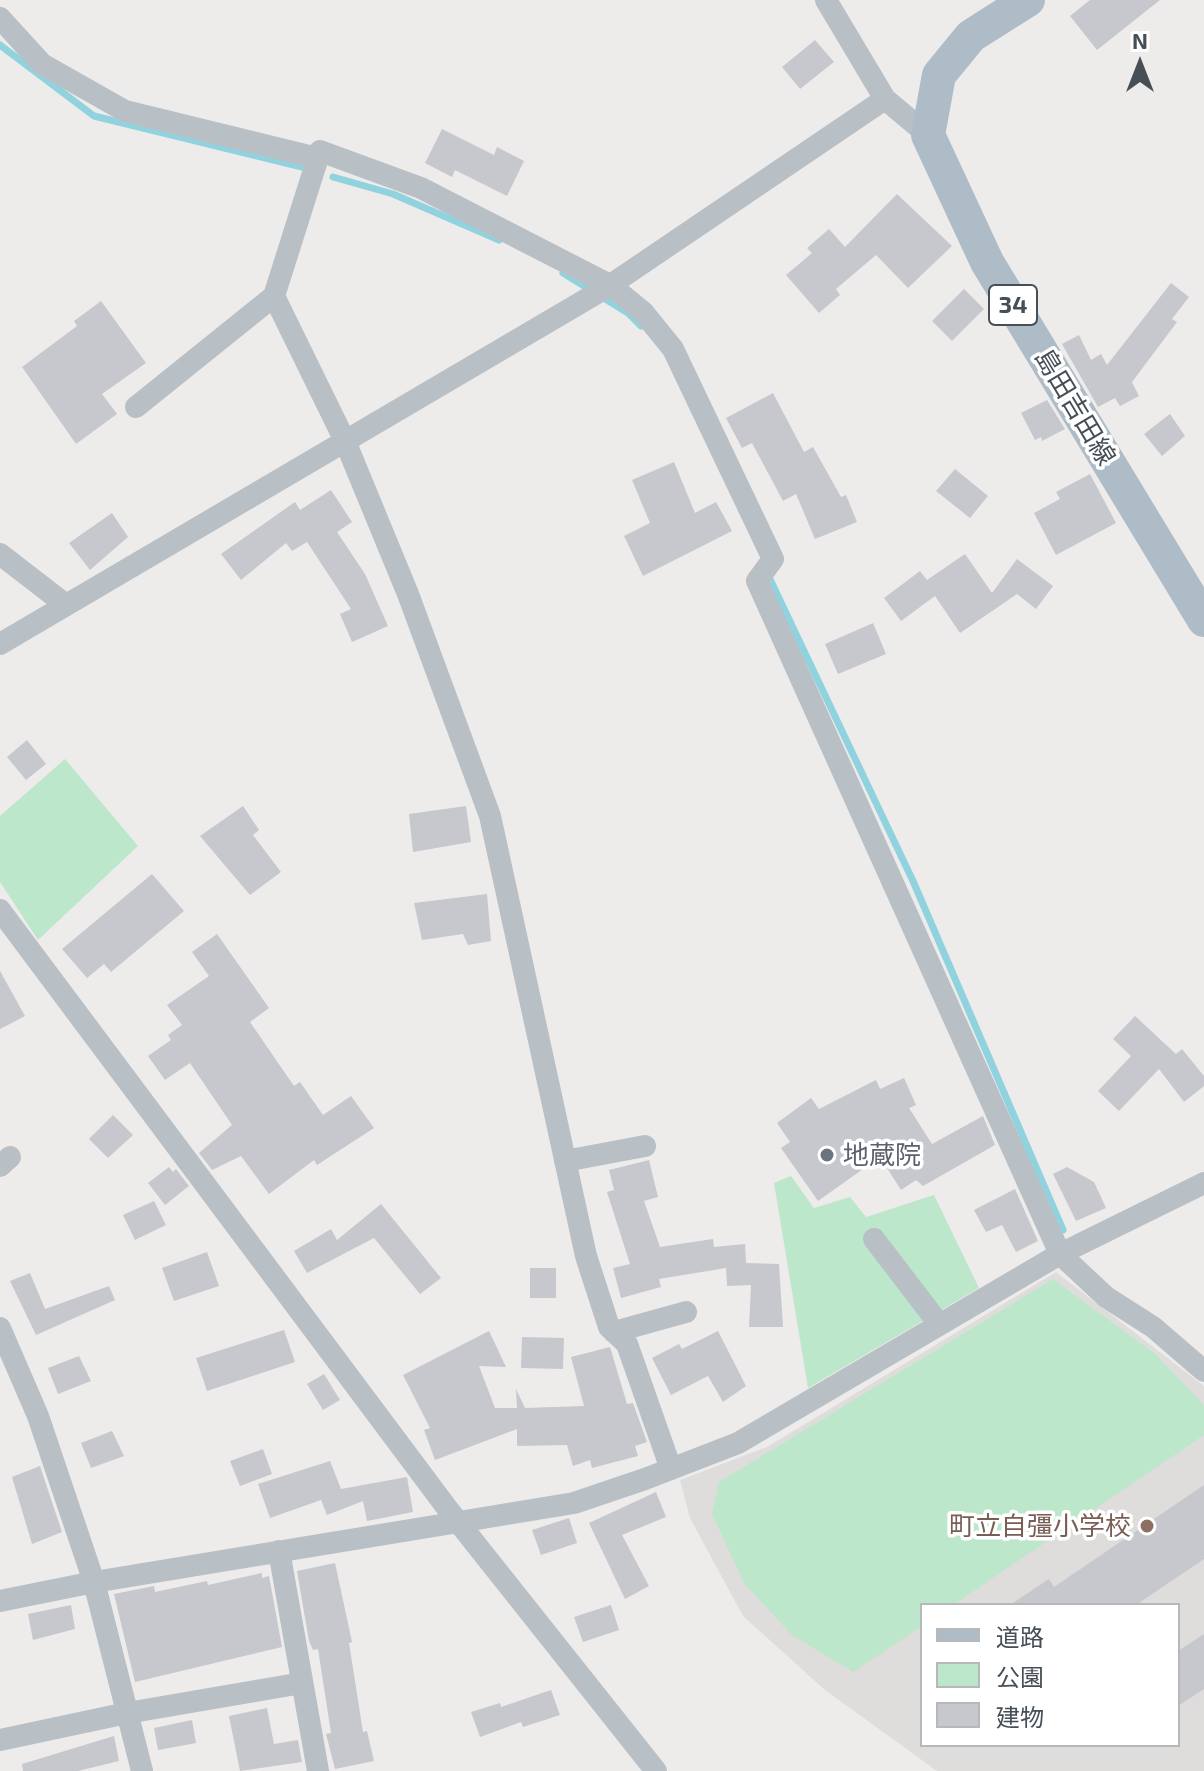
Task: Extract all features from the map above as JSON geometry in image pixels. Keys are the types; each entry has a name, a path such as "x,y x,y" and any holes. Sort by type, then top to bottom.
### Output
{"main road":[{"path":"928,135 939,75 971,36 1028,0"},
{"name":"島田吉田線","path":"928,135 987,262 1204,620"}],"street":[{"path":"826,0 885,99 928,135"},
{"path":"0,18 42,64 125,111 317,158"},
{"path":"0,644 610,286 885,99"},
{"path":"136,407 274,296 320,151 421,188 610,286 643,312 673,349 773,559 757,581 1060,1254 1106,1297 1153,1327 1204,1371"},
{"path":"274,296 345,441 490,816 586,1256 609,1327 627,1344 671,1469"},
{"path":"0,554 66,605"},
{"path":"0,910 460,1521 656,1771"},
{"path":"565,1161 645,1146"},
{"path":"0,1601 94,1582 574,1503 738,1443 1060,1254 1204,1183"},
{"path":"874,1239 939,1324"},
{"path":"614,1332 686,1312"},
{"path":"0,1328 38,1416 94,1582 142,1771"},
{"path":"279,1551 318,1771"},
{"path":"0,1740 127,1713 302,1683"}],"shaded area":[{"path":"1056,1272 1204,1386 1204,1771 937,1771 825,1690 743,1616 690,1518 680,1480 767,1447"}],"green space":[{"path":"65,759 138,846 38,940 0,882 0,816"},
{"path":"791,1176 814,1208 850,1197 866,1217 934,1195 979,1288 808,1388 774,1183"},
{"path":"1053,1279 1154,1353 1204,1405 1204,1435 956,1603 920,1603 920,1627 853,1672 792,1635 744,1583 712,1514 719,1482"}],"building":[{"path":"1090,0 1160,0 1097,50 1070,16"},
{"path":"815,40 834,62 800,89 782,67"},
{"path":"442,129 494,155 497,147 524,161 507,196 455,170 452,177 425,163"},
{"path":"897,194 952,246 908,288 876,255 836,289 840,295 819,313 786,275 812,253 807,248 829,229 845,247"},
{"path":"1171,283 1189,297 1172,319 1177,322 1132,382 1139,396 1120,406 1115,398 1098,407 1062,344 1079,335 1091,360 1101,354 1107,365"},
{"path":"964,289 984,309 952,341 932,321"},
{"path":"101,301 146,363 102,394 117,414 76,444 22,367 77,326 74,321"},
{"path":"773,393 804,452 813,447 841,497 846,495 857,522 815,539 796,494 783,501 752,443 742,448 726,418"},
{"path":"1047,400 1065,429 1042,441 1041,437 1035,440 1021,413"},
{"path":"1170,414 1185,436 1162,456 1144,434"},
{"path":"674,462 695,513 716,502 732,531 643,576 624,536 650,523 632,480"},
{"path":"955,469 988,496 970,518 936,491"},
{"path":"1090,474 1116,523 1056,555 1034,513 1060,499 1056,492"},
{"path":"331,490 352,522 337,532 365,574 388,626 352,642 340,614 351,609 307,542 292,551 286,543 241,580 221,554 295,502 300,510"},
{"path":"112,513 128,537 90,570 69,543"},
{"path":"965,554 992,593 1017,559 1053,586 1036,609 1017,594 960,633 935,596 901,621 884,598 920,571 927,580"},
{"path":"873,623 886,654 838,674 825,644"},
{"path":"27,740 46,764 26,780 7,757"},
{"path":"243,806 259,830 253,835 281,872 250,895 200,836"},
{"path":"466,806 471,842 413,852 409,814"},
{"path":"152,874 184,911 111,972 104,964 87,978 62,949"},
{"path":"487,894 491,941 468,945 463,934 422,940 414,903"},
{"path":"217,934 269,1008 250,1022 294,1086 300,1082 323,1115 351,1096 374,1128 317,1165 314,1160 269,1194 241,1156 212,1170 199,1153 232,1125 190,1063 165,1080 148,1056 171,1040 168,1035 182,1025 167,1005 209,976 192,952"},
{"path":"0,971 25,1016 0,1029"},
{"path":"1135,1016 1176,1054 1182,1049 1204,1076 1204,1086 1184,1102 1159,1069 1119,1111 1098,1091 1131,1056 1113,1039"},
{"path":"904,1078 916,1105 909,1108 932,1144 983,1116 995,1145 923,1186 916,1180 901,1190 880,1157 818,1201 781,1148 790,1142 777,1123 811,1098 819,1109 876,1080 880,1089"},
{"path":"113,1115 133,1135 108,1158 89,1139"},
{"path":"649,1160 658,1197 644,1201 660,1247 713,1239 714,1247 745,1244 746,1263 779,1264 783,1327 749,1327 751,1285 727,1286 726,1268 659,1279 661,1287 621,1298 613,1268 630,1264 607,1192 614,1190 609,1170"},
{"path":"169,1167 173,1172 176,1169 189,1186 165,1205 148,1183"},
{"path":"1067,1167 1094,1182 1106,1208 1076,1221 1053,1174"},
{"path":"1015,1189 1038,1241 1016,1252 1002,1225 986,1232 974,1210"},
{"path":"154,1201 166,1225 135,1240 123,1215"},
{"path":"381,1204 441,1278 420,1294 374,1238 307,1273 294,1251 331,1229 337,1240"},
{"path":"207,1252 219,1286 174,1301 162,1268"},
{"path":"530,1268 556,1268 556,1298 530,1298"},
{"path":"30,1273 45,1309 109,1286 115,1300 36,1335 10,1281"},
{"path":"284,1330 295,1362 207,1391 196,1358"},
{"path":"489,1331 506,1367 479,1366 495,1408 517,1408 516,1389 525,1408 584,1406 571,1357 610,1347 627,1404 633,1403 647,1442 635,1446 638,1456 592,1468 590,1460 573,1466 567,1445 517,1446 517,1429 435,1460 424,1430 430,1428 403,1375"},
{"path":"718,1331 746,1386 723,1402 708,1376 671,1395 652,1358 679,1344 682,1349"},
{"path":"522,1337 564,1338 563,1369 521,1368"},
{"path":"79,1356 91,1381 58,1394 48,1368"},
{"path":"324,1374 340,1400 323,1410 307,1384"},
{"path":"112,1431 124,1456 91,1468 81,1443"},
{"path":"263,1449 272,1474 240,1486 230,1461"},
{"path":"330,1461 341,1489 407,1477 413,1512 367,1521 363,1501 327,1515 321,1500 270,1518 258,1484"},
{"path":"40,1466 62,1532 32,1544 12,1477"},
{"path":"1204,1485 1204,1559 1139,1603 1013,1603 1049,1579 1054,1587"},
{"path":"656,1492 666,1517 622,1535 649,1586 625,1599 589,1523"},
{"path":"569,1518 577,1543 541,1555 532,1530"},
{"path":"335,1563 352,1642 349,1643 363,1732 367,1731 374,1761 335,1769 326,1734 331,1733 318,1649 313,1650 309,1641 297,1571"},
{"path":"262,1573 262,1578 269,1576 282,1647 135,1682 114,1594 154,1586 155,1592 207,1581 208,1585"},
{"path":"71,1605 75,1629 33,1640 28,1614"},
{"path":"611,1605 619,1630 583,1642 574,1617"},
{"path":"1204,1634 1204,1689 1180,1705 1180,1650"},
{"path":"551,1690 560,1715 523,1727 521,1722 480,1737 471,1712 500,1703 501,1707"},
{"path":"267,1708 274,1744 298,1740 302,1762 240,1771 229,1716"},
{"path":"192,1720 196,1743 158,1750 154,1728"},
{"path":"114,1736 119,1761 78,1771 23,1771 22,1764"}],"waterway":[{"path":"0,45 94,116 302,167"},
{"path":"333,177 393,194 499,240"},
{"path":"563,273 628,313 641,326"},
{"path":"768,575 913,881 1063,1230"}],"place":[{"name":"地蔵院","path":"827,1155"},
{"name":"町立自彊小学校","path":"1147,1526"}]}
